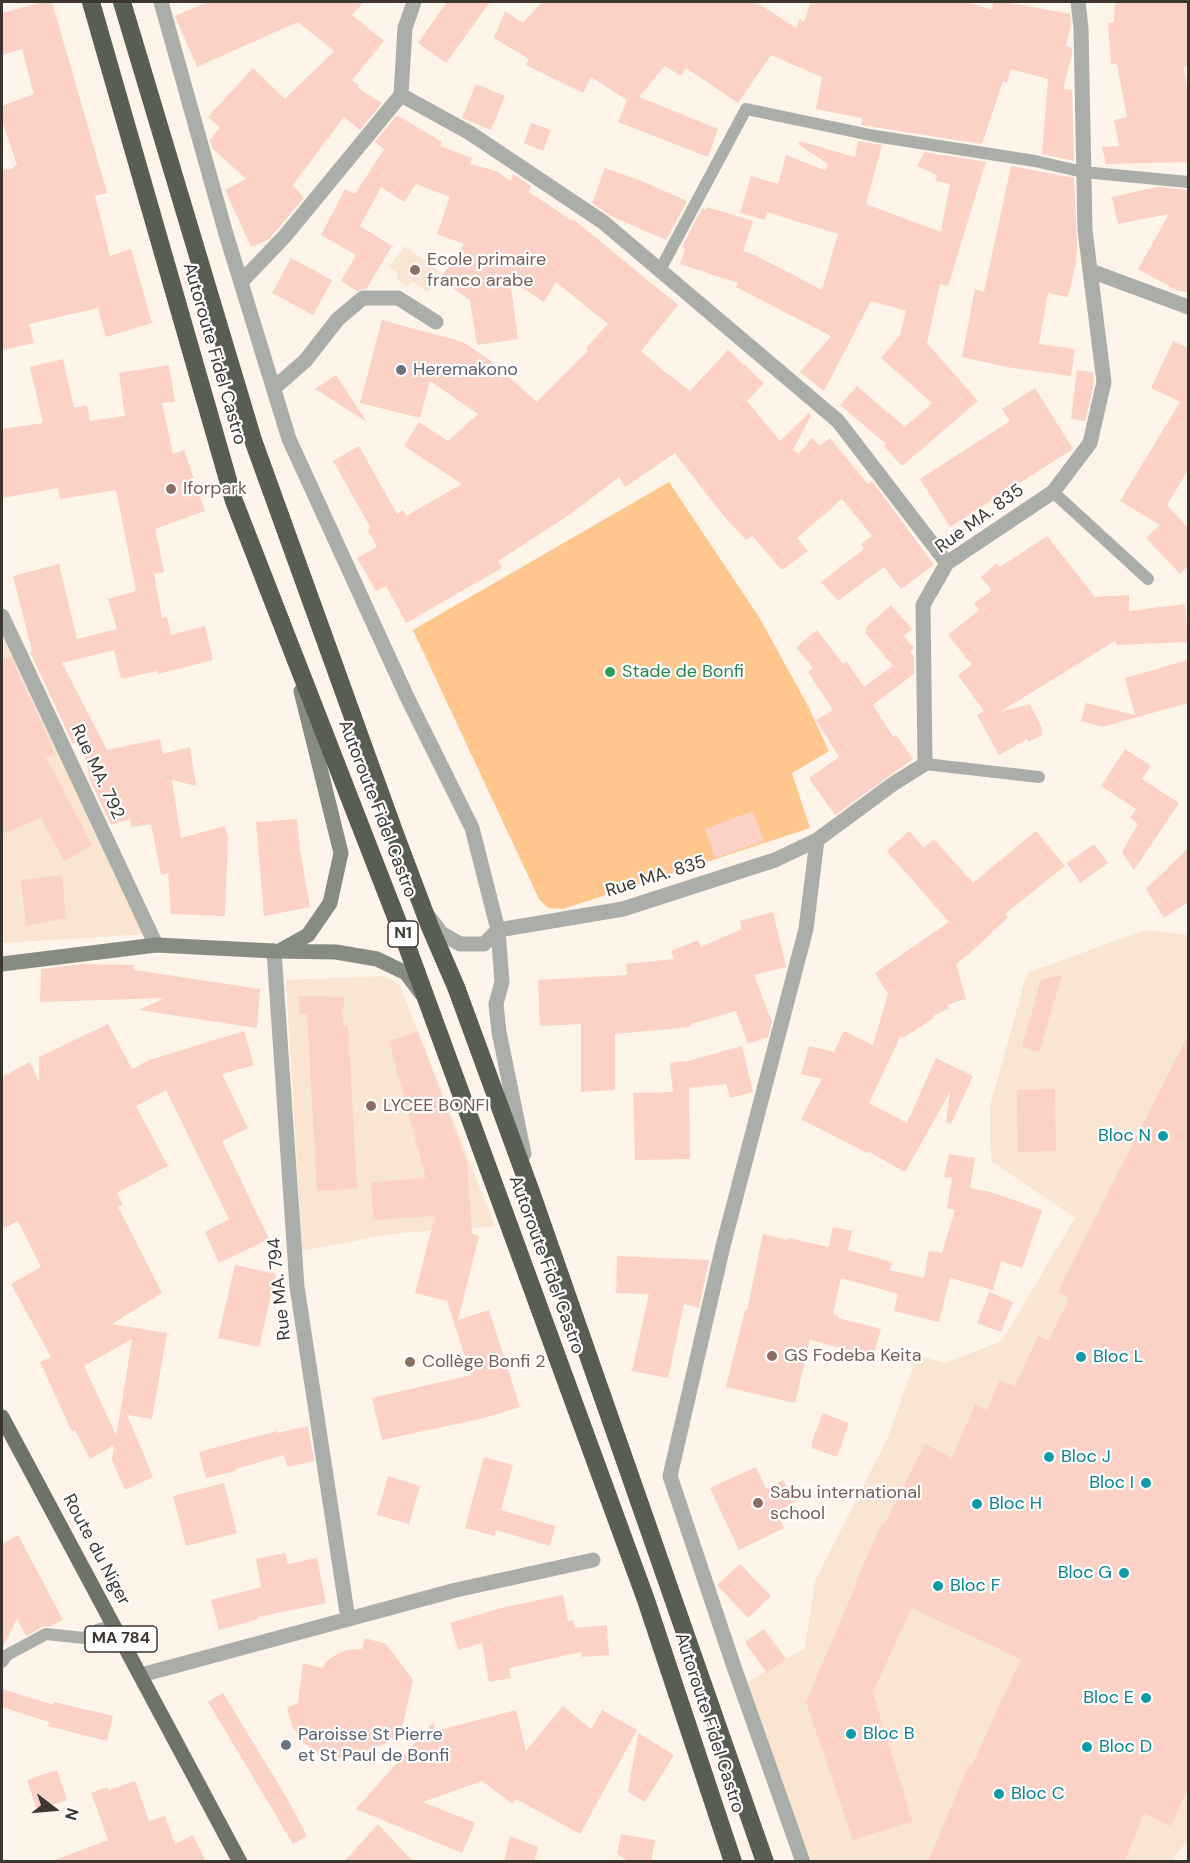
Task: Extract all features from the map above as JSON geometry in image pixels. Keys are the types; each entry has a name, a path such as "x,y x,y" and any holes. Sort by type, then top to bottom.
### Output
{"highway":[{"name":"Autoroute Fidel Castro","path":"91,2 234,501 427,1000 642,1588 733,1862"},
{"name":"Autoroute Fidel Castro","path":"122,2 253,440 424,910 456,987 531,1192 765,1862"}],"main road":[{"name":"Route du Niger","path":"3,1422 240,1862"}],"street":[{"path":"161,2 241,282 289,439 407,697 472,828 498,930 502,982 496,1004 499,1032 531,1192"},
{"path":"241,282 285,236 401,95 405,27 414,2"},
{"name":"Rue MA. 835","path":"498,930 623,909 775,860 817,840 893,784 925,764 923,605 947,563 1053,492 1090,443 1104,382 1085,230 1081,28 1078,2"},
{"path":"401,95 470,133 603,222 838,421 947,563"},
{"path":"1091,271 1188,307"},
{"path":"274,388 305,361 338,319 363,298 398,298 436,322"},
{"name":"Rue MA. 792","path":"2,616 156,945"},
{"path":"276,951 308,935 330,903 341,853 287,637"},
{"path":"803,1862 670,1476 723,1246 806,929 817,840"},
{"path":"424,910 441,933 460,944 484,944 498,930"},
{"path":"2,964 156,945 336,952 377,959 406,973 427,1000"},
{"name":"Rue MA. 794","path":"276,951 297,1287 348,1619"},
{"path":"141,1675 456,1590 593,1560"}],"lane":[{"path":"660,270 746,109 875,136 1035,161 1083,172 1188,182"},
{"path":"1053,492 1148,579"},
{"path":"925,764 1039,777"},
{"path":"2,1662 7,1655 46,1634 84,1638 97,1630 114,1625"}],"shaded area":[{"name":"Ecole primaire franco arabe","path":"405,246 441,273 427,292 412,281 407,287 396,279 398,274 389,267"},
{"name":"Stade de Bonfi","path":"669,482 759,617 808,706 829,751 792,773 810,828 563,909 548,908 539,899 413,630"},
{"path":"2,616 147,934 2,943"},
{"path":"1145,930 1188,935 1188,1840 1171,1861 812,1861 741,1686 805,1648 815,1581 888,1437 917,1355 945,1363 1002,1341 1075,1218 991,1161 990,1106 1027,973"},
{"name":"LYCEE BONFI","path":"386,976 400,986 495,1226 390,1234 302,1251 286,980"}],"building":[{"path":"43,2 52,2 107,193 95,196 110,256 131,249 152,323 106,337 98,308 29,324 34,343 2,350 2,170 14,168 17,165 2,120 2,106 34,94 22,49 2,55 2,13"},
{"path":"207,2 364,2 352,15 384,41 352,80 359,86 358,88 382,103 360,130 344,117 293,185 304,198 269,239 251,247 225,190 246,179 212,148 210,140 220,128 208,117 253,68 285,99 334,51 298,22 197,67 175,16"},
{"path":"447,2 490,2 446,63 418,43"},
{"path":"542,2 756,2 796,28 800,19 804,22 811,2 968,2 992,10 993,2 1005,2 1070,14 1071,25 1066,46 1072,48 1072,55 1063,89 1072,90 1074,161 1042,154 1048,79 1011,69 1007,83 1003,81 982,144 861,125 862,118 816,109 822,77 771,55 738,103 686,68 681,76 665,66 639,97 718,129 708,157 618,122 627,100 591,77 583,93 526,65 529,59 494,38 505,11 523,23"},
{"path":"1115,2 1188,2 1188,66 1184,67 1188,96 1188,162 1106,164 1102,147 1119,146 1114,120 1127,117 1117,64 1111,64 1108,23 1114,22"},
{"path":"476,84 505,96 491,130 462,118"},
{"path":"397,115 442,142 440,146 472,158 470,164 496,171 511,181 513,174 531,186 529,192 573,221 573,219 678,305 641,351 690,391 728,350 764,383 747,401 780,441 809,413 811,415 793,450 799,454 812,438 820,446 830,438 868,484 872,481 934,565 901,589 884,567 838,601 821,582 864,549 861,544 872,536 842,499 797,538 808,551 782,570 752,536 746,540 721,513 675,453 625,487 619,477 572,513 498,561 502,568 406,623 386,586 376,591 357,558 377,547 368,530 371,528 333,461 359,446 397,514 403,510 406,516 462,484 404,446 419,422 448,441 478,414 430,381 420,418 360,403 382,320 463,342 491,361 537,402 588,351 586,348 608,324 556,282 544,302 510,280 518,339 477,345 470,300 440,279 464,244 437,234 450,197 416,184 404,202 381,187 360,226 392,246 367,288 357,291 341,281 356,255 321,235 345,189 355,194 384,149 375,142"},
{"path":"531,123 551,130 543,151 524,143"},
{"path":"799,141 855,157 858,141 882,145 866,204 941,232 950,184 936,181 937,175 917,166 924,152 986,162 948,286 940,284 927,343 978,401 902,466 884,446 886,444 840,405 857,386 905,427 932,403 881,358 900,335 906,311 871,301 824,391 800,372 831,336 736,287 738,283 680,264 685,249 682,247 702,208 706,210 707,207 753,221 743,251 822,290 838,234 767,212 765,220 740,213 751,176 778,184 786,155 825,170 828,164 798,144"},
{"path":"1011,166 1074,178 1076,263 1068,297 1048,293 1039,344 1075,349 1071,376 1006,367 962,357 975,289 984,292"},
{"path":"605,168 687,201 666,240 611,216 592,203"},
{"path":"1157,187 1188,190 1188,293 1174,289 1138,269 1169,214 1118,224 1112,197"},
{"path":"291,258 332,280 313,315 272,293"},
{"path":"1173,341 1188,348 1188,470 1167,505 1188,528 1188,566 1180,574 1146,538 1160,525 1120,501 1180,402 1151,388"},
{"path":"63,359 74,408 87,405 90,421 125,416 119,373 169,365 175,402 162,403 173,454 184,450 205,511 155,529 164,572 154,574 162,618 167,617 171,635 205,626 213,660 158,674 157,671 121,679 114,650 62,663 107,750 160,739 163,754 190,747 196,786 172,780 181,838 225,826 228,837 225,916 171,914 168,873 161,875 151,824 131,827 130,819 111,825 90,780 81,739 73,744 30,652 32,651 13,576 59,564 77,639 117,629 108,599 136,591 116,490 60,499 58,488 2,498 2,429 43,423 30,367"},
{"path":"1077,370 1093,372 1094,384 1085,421 1071,419"},
{"path":"336,375 367,422 315,389"},
{"path":"1035,388 1073,449 950,527 920,479 1010,421 1002,409"},
{"path":"1047,536 1095,597 1129,595 1129,611 1185,604 1188,642 1117,645 1115,641 1000,712 1030,704 1042,728 1042,735 1028,742 1027,739 999,755 977,715 984,711 958,675 972,665 948,635 979,610 974,603 990,592 990,588 981,577 997,563 1000,567"},
{"path":"891,605 912,629 904,636 914,648 910,651 914,657 914,674 873,705 893,737 896,735 913,759 835,815 809,778 839,757 816,720 833,710 808,672 813,668 796,647 817,630 843,664 847,662 864,687 893,666 866,634 866,627"},
{"path":"11,657 55,753 46,758 92,845 64,861 41,818 2,834 2,660"},
{"path":"1188,660 1188,703 1102,727 1081,721 1086,703 1135,715 1125,678"},
{"path":"1125,749 1151,766 1142,779 1179,803 1134,870 1122,852 1138,824 1130,818 1136,809 1101,786"},
{"path":"753,811 764,841 715,858 705,829"},
{"path":"297,819 310,907 264,916 256,822"},
{"path":"909,831 924,848 934,839 973,883 1036,831 1065,866 1005,914 1008,917 956,964 966,999 947,1005 949,1008 933,1016 934,1018 903,1038 900,1037 869,1103 907,1123 936,1058 973,1076 951,1124 946,1122 950,1092 905,1172 868,1151 867,1153 801,1119 822,1079 801,1074 809,1046 834,1052 844,1031 873,1045 888,994 875,973 949,922 887,851"},
{"path":"1094,844 1108,863 1080,883 1067,863"},
{"path":"1188,848 1188,902 1164,918 1146,889"},
{"path":"62,875 66,918 26,926 21,880"},
{"path":"773,912 786,967 754,975 772,1022 768,1037 748,1044 736,1011 691,1024 691,1027 615,1034 615,1090 581,1092 581,1024 540,1026 538,980 627,975 626,964 674,959 671,951 698,940 701,947 742,929 740,921"},
{"path":"82,964 134,965 134,970 260,989 257,1028 139,1010 164,998 40,1002 41,969"},
{"path":"1062,975 1039,1052 1022,1047 1041,980"},
{"path":"299,996 344,997 343,1026 348,1025 357,1188 317,1191 307,1014 299,1014"},
{"path":"108,1024 132,1069 149,1060 244,1031 254,1065 222,1074 248,1128 222,1141 269,1239 219,1263 205,1232 229,1219 166,1090 136,1106 168,1166 117,1193 123,1205 118,1207 162,1293 112,1324 167,1333 152,1419 127,1415 153,1477 125,1490 112,1460 114,1445 90,1459 75,1430 72,1432 40,1362 51,1357 11,1284 41,1267 18,1221 2,1229 2,1077 30,1062 39,1082 39,1057","holes":["132,1339 116,1435 84,1366"]},
{"path":"418,1032 467,1162 472,1233 479,1236 458,1320 489,1310 520,1407 484,1418 382,1440 372,1398 471,1375 447,1301 415,1293 435,1216 373,1220 371,1182 426,1178 389,1041"},
{"path":"1188,1035 1188,1788 1171,1826 1144,1813 1124,1862 928,1862 969,1764 972,1765 1021,1659 911,1608 873,1693 912,1821 853,1840 806,1702 857,1583 855,1583 882,1524 884,1525 925,1444 952,1458 975,1404 987,1410 1000,1380 1015,1387 1038,1336 1049,1341 1069,1298 1058,1292"},
{"path":"742,1046 753,1092 730,1098 726,1084 689,1088 690,1159 635,1160 633,1093 673,1092 670,1063 688,1061"},
{"path":"1055,1089 1056,1151 1018,1152 1017,1090"},
{"path":"949,1154 975,1158 970,1188 991,1192 1042,1210 1022,1268 1001,1261 993,1290 950,1278 939,1322 894,1311 898,1294 841,1278 833,1314 838,1318 881,1329 873,1357 810,1340 795,1403 726,1387 745,1310 747,1311 763,1234 829,1247 833,1227 852,1231 848,1250 892,1262 890,1270 924,1278 929,1251 942,1253 955,1210 947,1208 952,1178 944,1177"},
{"path":"617,1256 709,1260 699,1308 684,1304 668,1378 632,1371 649,1294 616,1293"},
{"path":"235,1265 276,1274 259,1347 218,1338"},
{"path":"989,1292 1013,1302 1001,1332 977,1323"},
{"path":"823,1413 849,1423 837,1457 812,1448 812,1441"},
{"path":"308,1426 314,1461 287,1467 284,1455 206,1478 199,1452 277,1431 277,1433"},
{"path":"484,1457 513,1465 501,1510 555,1526 550,1546 496,1530 495,1536 465,1528"},
{"path":"756,1467 766,1489 783,1480 795,1502 777,1512 784,1528 739,1550 710,1488"},
{"path":"388,1476 420,1486 409,1524 377,1515"},
{"path":"224,1483 237,1533 186,1546 173,1496"},
{"path":"18,1535 63,1620 51,1626 42,1627 26,1636 17,1619 2,1649 2,1544"},
{"path":"285,1553 288,1564 317,1558 326,1603 258,1617 259,1619 219,1630 211,1600 261,1587 256,1559"},
{"path":"740,1564 771,1596 748,1618 717,1585"},
{"path":"563,1595 568,1621 573,1620 575,1628 607,1625 609,1655 582,1657 581,1652 509,1668 511,1678 489,1682 482,1643 458,1650 450,1623 501,1608"},
{"path":"764,1629 786,1659 767,1673 745,1642"},
{"path":"365,1638 386,1644 413,1680 400,1737 355,1757 336,1758 318,1753 303,1742 292,1726 287,1708 298,1703 303,1663 322,1668 337,1654 347,1650 362,1649"},
{"path":"2,1689 53,1705 54,1702 113,1716 107,1741 48,1726 49,1722 2,1707"},
{"path":"223,1693 288,1800 307,1836 293,1844 208,1702"},
{"path":"563,1706 591,1729 602,1710 637,1730 580,1834 516,1799 512,1804 482,1781 423,1802 475,1823 462,1853 356,1809 433,1722 436,1731 516,1710 526,1751"},
{"path":"638,1733 674,1755 645,1802 628,1792"},
{"path":"57,1770 67,1800 37,1810 27,1780"},
{"path":"135,1781 149,1821 165,1816 175,1844 193,1835 206,1862 56,1862 55,1860 108,1840 91,1793 107,1787 109,1790"},
{"path":"378,1824 413,1862 344,1862"},
{"path":"621,1834 655,1840 651,1862 630,1862 617,1854"},
{"path":"510,1836 538,1847 534,1862 504,1862"}],"place":[{"name":"Ecole primaire franco arabe","path":"415,270"},
{"name":"Heremakono","path":"401,370"},
{"name":"Iforpark","path":"171,489"},
{"name":"Stade de Bonfi","path":"610,672"},
{"name":"LYCEE BONFI","path":"371,1106"},
{"name":"Bloc N","path":"1163,1136"},
{"name":"GS Fodeba Keita","path":"772,1356"},
{"name":"Bloc L","path":"1081,1357"},
{"name":"Collège Bonfi 2","path":"410,1362"},
{"name":"Bloc J","path":"1049,1457"},
{"name":"Bloc I","path":"1146,1483"},
{"name":"Sabu international school","path":"758,1503"},
{"name":"Bloc H","path":"977,1504"},
{"name":"Bloc G","path":"1124,1573"},
{"name":"Bloc F","path":"938,1586"},
{"name":"Bloc E","path":"1146,1698"},
{"name":"Bloc B","path":"851,1734"},
{"name":"Paroisse St Pierre et St Paul de Bonfi","path":"286,1745"},
{"name":"Bloc D","path":"1087,1747"},
{"name":"Bloc C","path":"999,1794"}]}
